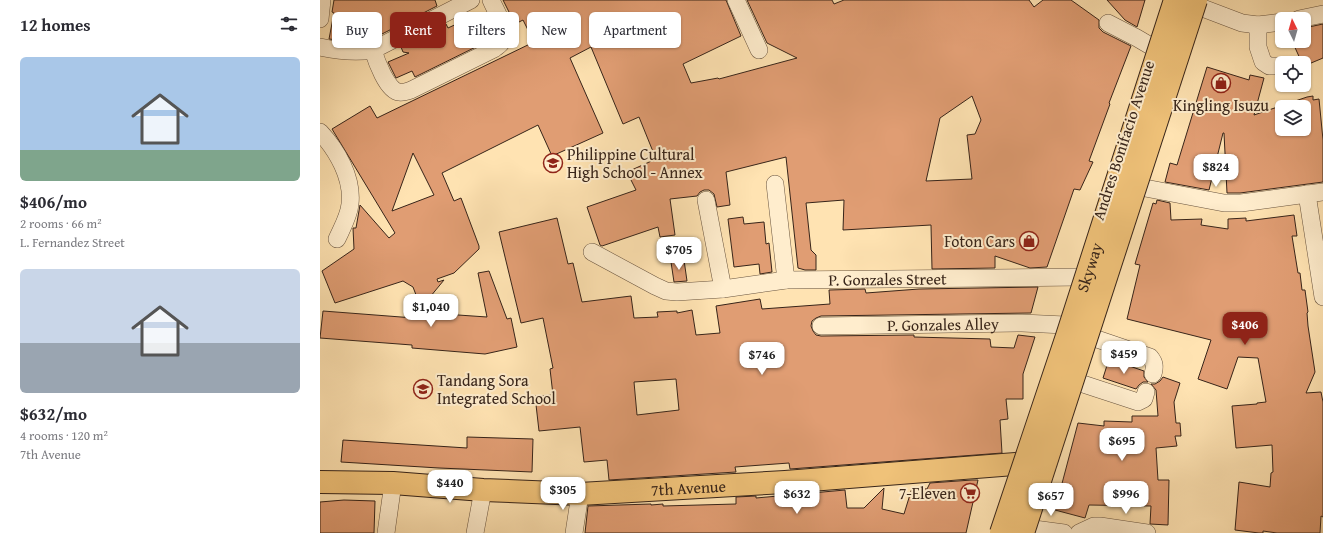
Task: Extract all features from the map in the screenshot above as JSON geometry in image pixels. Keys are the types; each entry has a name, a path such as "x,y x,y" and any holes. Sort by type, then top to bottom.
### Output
{"main road":[{"name":"Andres Bonifacio Avenue","path":"1000,533 1110,180 1170,0"},
{"name":"Skyway","path":"1000,533 1067,336 1175,0"},
{"name":"Andres Bonifacio Avenue","path":"1030,532 1056,461 1094,338 1144,188 1199,2"},
{"name":"Skyway","path":"1030,532 1199,2"},
{"name":"7th Avenue","path":"320,482 393,483 483,490 580,494 785,482 1056,461"}],"street":[{"path":"320,19 322,0"},
{"path":"320,47 346,52 373,50 471,0"},
{"path":"373,50 382,73 393,90 398,92 411,90 494,49 501,43 504,34 501,21 492,0"},
{"path":"736,0 759,50"},
{"path":"1199,2 1242,23 1258,25 1275,23"},
{"path":"1311,16 1323,14"},
{"path":"1108,23 1154,48"},
{"path":"1258,25 1258,47 1263,62 1269,66 1275,66"},
{"path":"320,132 331,145 344,167 349,188 350,204 346,218 337,238"},
{"path":"1110,180 1224,203 1240,203 1315,193 1323,297"},
{"path":"775,184 786,280"},
{"path":"706,200 723,289"},
{"name":"P. Gonzales Street","path":"592,252 666,291 723,289 786,280 1080,277"},
{"name":"P. Gonzales Alley","path":"821,326 1022,323 1065,325"},
{"path":"1094,338 1150,357 1155,367 1153,374"},
{"path":"1080,383 1138,402 1144,399 1146,392"},
{"path":"386,533 393,483"},
{"path":"475,533 483,490"},
{"path":"574,533 580,494"},
{"path":"1079,533 1094,526 1100,526 1147,533"},
{"path":"1030,532 1064,533"}],"building":[{"path":"334,0 435,0 437,6 425,12 390,12 390,30 382,34 382,12 332,12"},
{"path":"503,0 726,0 741,36 683,64 691,83 719,79 797,58 767,43 747,0 832,0 834,4 844,0 1029,0 1034,7 1043,0 1071,0 1099,20 1099,28 1103,32 1131,46 1089,161 1093,162 1080,190 1074,189 1047,267 1030,268 995,256 995,268 932,269 931,225 843,230 844,200 806,203 811,250 816,255 816,270 805,270 798,268 786,157 726,172 730,205 717,207 714,194 709,190 700,192 697,196 670,199 675,235 660,237 658,227 602,246 600,245 587,207 636,190 627,172 656,159 639,117 623,124 591,48 681,48 681,12 589,12 589,48 570,58 603,133 552,156 538,125 442,173 454,201 461,198 479,249 454,273 437,279 438,282 444,280 421,308 413,287 403,281 335,303 322,271 354,249 353,228 356,228 360,205 389,238 395,233 332,129 370,106 377,118 527,45 527,48 581,48 581,12 527,12 527,28 523,20 519,22 519,12 509,12","holes":["972,96 981,120 975,134 967,135 972,179 926,181 940,118","413,153 434,195 392,211"]},
{"path":"1107,0 1145,0 1137,27 1125,20"},
{"path":"332,23 332,39 329,39"},
{"path":"446,24 448,28 454,25 454,48 474,48 415,77 412,71 396,78 388,62 409,53 403,52 401,48 446,48"},
{"path":"1323,24 1323,58 1311,63 1311,56 1299,56 1295,48 1311,48 1311,27"},
{"path":"1207,67 1249,80 1250,75 1264,78 1254,115 1275,108 1275,136 1311,136 1311,100 1298,100 1313,96 1313,100 1319,99 1323,140 1323,182 1240,193 1227,193 1224,133 1209,190 1165,182 1170,163 1177,165"},
{"path":"1157,200 1170,203 1171,220 1202,219 1201,225 1228,229 1228,219 1246,218 1246,221 1294,215 1297,236 1292,236 1302,290 1305,290 1308,326 1315,372 1306,393 1321,392 1323,402 1323,517 1321,516 1320,533 1277,533 1263,531 1263,533 1259,533 1235,530 1239,482 1270,487 1271,473 1273,472 1272,445 1236,448 1232,406 1266,402 1258,358 1238,357 1227,389 1198,379 1211,340 1127,319 1140,265 1135,264 1153,203 1156,204"},
{"path":"743,217 744,224 764,222 766,244 769,243 772,272 760,274 759,264 734,267 728,219"},
{"path":"557,218 568,264 573,263 582,302 631,296 634,318 658,317 657,312 677,311 677,313 692,310 696,335 720,333 716,306 760,299 762,309 830,304 829,290 865,289 866,293 919,289 1038,287 1031,313 821,316 812,321 811,326 816,335 821,336 914,335 914,337 990,339 991,347 1014,348 1018,335 1035,337 1023,374 1023,399 1006,399 1008,419 1000,420 1002,453 790,469 789,463 735,467 736,472 609,480 607,460 584,462 580,427 539,431 535,396 553,395 550,369 553,368 543,318 521,323 499,232","holes":["676,379 679,410 637,415 634,382"]},
{"path":"684,260 687,281 674,282 671,262"},
{"path":"489,271 507,319 511,318 517,347 485,354 412,348 412,345 320,338 323,311 414,318 415,312 487,317 478,273"},
{"path":"1109,359 1144,371 1144,377 1148,382 1143,382 1136,389 1103,378"},
{"path":"1163,377 1180,383 1174,402 1176,423 1180,423 1181,436 1175,436 1177,446 1156,448 1158,480 1169,480 1168,525 1150,524 1151,506 1089,505 1085,518 1055,510 1078,423 1104,426 1104,421 1132,422 1132,416 1158,416 1156,390 1151,384 1155,384"},
{"path":"467,437 533,439 532,472 341,462 343,440 467,448"},
{"path":"978,480 966,533 585,533 588,506 736,504 736,497 756,496 756,498 845,490 847,508 864,508 884,488 882,509 904,514 912,488 927,489 930,483"},
{"path":"344,500 375,501 374,533 320,533 320,502"}],"place":[{"name":"Kingling Isuzu","path":"1221,83"},
{"name":"Philippine Cultural High School - Annex","path":"553,163"},
{"name":"Foton Cars","path":"1029,241"},
{"name":"Tandang Sora Integrated School","path":"423,389"},
{"name":"7-Eleven","path":"970,493"}]}
